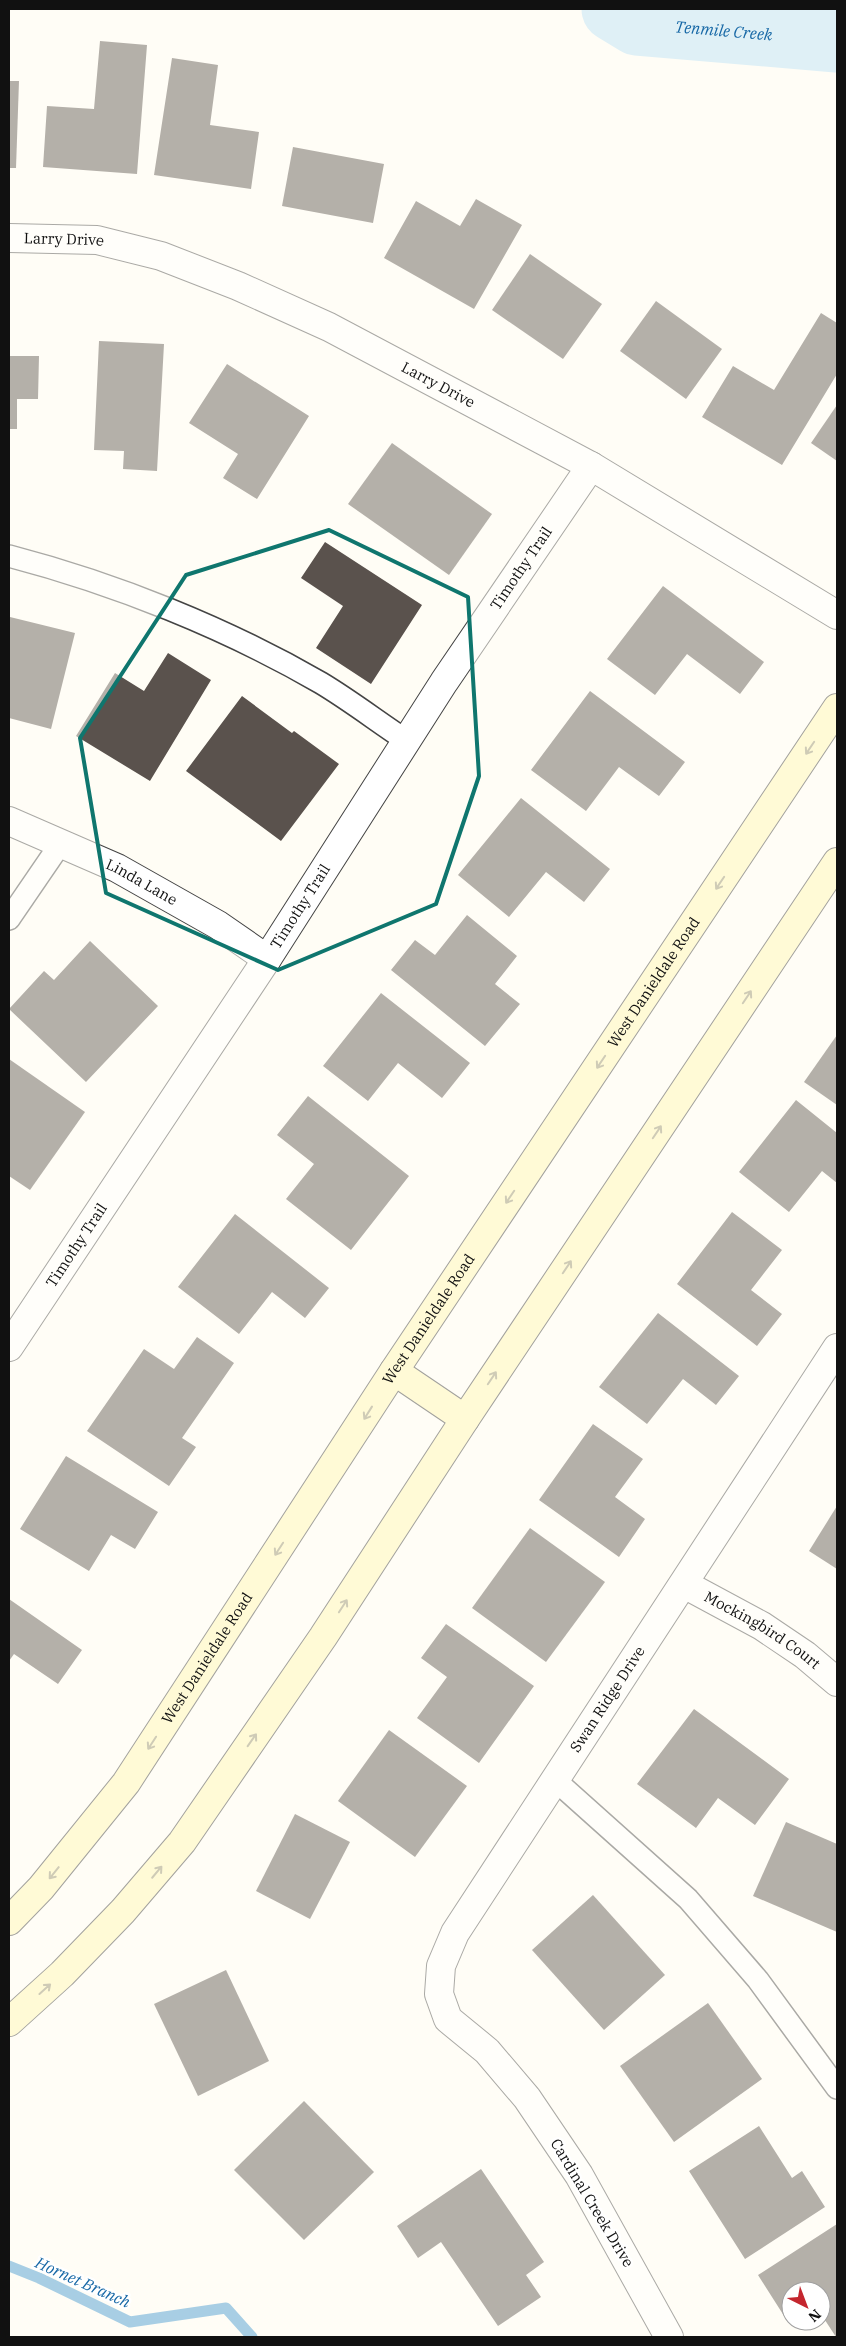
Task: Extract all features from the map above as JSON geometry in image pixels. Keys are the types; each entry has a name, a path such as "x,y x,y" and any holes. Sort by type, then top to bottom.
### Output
{"main road":[{"name":"West Danieldale Road","path":"9,1921 41,1888 126,1783 394,1371 837,708"},
{"path":"9,2022 62,1974 117,1918 182,1842 323,1637 465,1419 837,862"},
{"path":"394,1371 465,1419"}],"street":[{"name":"Larry Drive","path":"9,238 97,240 161,256 329,328 591,466 837,615"},
{"name":"Timothy Trail","path":"9,1347 267,959 406,741 591,466"},
{"name":"Linda Lane","path":"9,821 117,868 218,925 267,959"},
{"name":"Swan Ridge Drive","path":"487,2051 448,2019 439,1994 441,1966 455,1933 684,1584 834,1362"},
{"name":"Mockingbird Court","path":"684,1584 762,1626 805,1655 837,1682"},
{"name":"Cardinal Creek Drive","path":"487,2051 527,2098 579,2175 669,2337"}],"lane":[{"path":"9,556 67,571 217,630 322,684 406,741"},
{"path":"9,919 61,843"},
{"path":"555,1780 688,1899 758,1980 837,2088"}],"highlighted area":[{"path":"329,530 468,597 479,776 436,904 278,970 106,893 80,738 186,575"}],"building":[{"path":"100,41 147,45 137,174 43,167 47,106 94,109"},
{"path":"172,58 218,65 210,125 259,132 251,189 154,175"},
{"path":"9,81 19,81 16,168 9,168"},
{"path":"293,147 384,164 373,223 282,206"},
{"path":"476,199 522,225 474,309 384,258 416,201 460,226"},
{"path":"530,254 602,304 563,359 492,310"},
{"path":"656,301 722,349 686,399 620,351"},
{"path":"821,313 837,323 837,374 782,465 702,417 733,366 774,390"},
{"path":"99,341 164,344 157,471 123,469 124,451 94,450"},
{"path":"9,356 39,356 38,399 17,399 17,429 9,429"},
{"path":"227,364 309,416 257,499 223,478 238,454 189,423"},
{"path":"837,405 837,461 811,443"},
{"path":"392,443 492,514 449,575 348,504"},
{"path":"325,542 422,605 371,684 316,648 343,606 301,578"},
{"path":"663,586 764,662 740,694 687,654 655,695 607,659"},
{"path":"10,617 75,633 51,729 9,718"},
{"path":"168,653 211,680 150,781 76,736 115,673 144,691"},
{"path":"590,691 685,762 659,796 619,767 586,811 531,770"},
{"path":"242,696 292,733 294,731 339,764 281,841 186,771"},
{"path":"521,798 610,869 584,902 546,872 509,917 458,875"},
{"path":"467,915 517,956 495,984 520,1004 485,1046 391,970 415,940 435,955"},
{"path":"90,941 158,1006 86,1082 9,1009 44,971 54,980"},
{"path":"381,993 470,1063 442,1098 398,1063 368,1101 323,1066"},
{"path":"837,1035 837,1105 804,1082"},
{"path":"9,1059 85,1112 30,1190 9,1176"},
{"path":"308,1096 409,1176 351,1250 286,1199 314,1164 277,1135"},
{"path":"796,1100 837,1133 837,1183 822,1171 789,1212 739,1172"},
{"path":"732,1212 782,1250 751,1290 782,1314 757,1346 677,1284"},
{"path":"235,1214 329,1288 305,1318 272,1292 239,1334 178,1287"},
{"path":"658,1313 739,1376 716,1405 683,1379 647,1424 599,1387"},
{"path":"197,1337 234,1363 182,1438 196,1447 169,1486 87,1431 144,1349 174,1369"},
{"path":"593,1424 643,1459 615,1497 645,1519 619,1557 539,1500"},
{"path":"66,1456 158,1512 135,1549 111,1535 89,1571 20,1529"},
{"path":"837,1506 837,1569 809,1551"},
{"path":"530,1528 605,1582 546,1662 472,1608"},
{"path":"9,1599 82,1650 58,1684 14,1654 9,1661"},
{"path":"446,1624 534,1686 479,1763 417,1718 447,1677 421,1658"},
{"path":"694,1709 789,1779 755,1825 718,1798 696,1828 637,1784"},
{"path":"389,1730 467,1786 415,1857 338,1801"},
{"path":"295,1814 350,1842 310,1919 256,1891"},
{"path":"786,1822 837,1844 837,1932 753,1896"},
{"path":"593,1895 665,1975 604,2030 532,1950"},
{"path":"226,1970 269,2061 198,2096 154,2004"},
{"path":"708,2003 762,2079 674,2142 620,2066"},
{"path":"304,2101 374,2172 304,2240 234,2170"},
{"path":"759,2126 792,2178 802,2171 825,2207 745,2259 689,2171"},
{"path":"481,2169 544,2262 526,2275 541,2297 498,2326 441,2242 418,2258 397,2226"},
{"path":"837,2224 837,2337 831,2329 831,2281 781,2281 781,2311 758,2275"}],"waterway":[{"name":"Tenmile Creek","path":"614,9 637,23 837,40"},
{"name":"Hornet Branch","path":"9,2266 39,2278 130,2322 226,2308 252,2337"}]}
